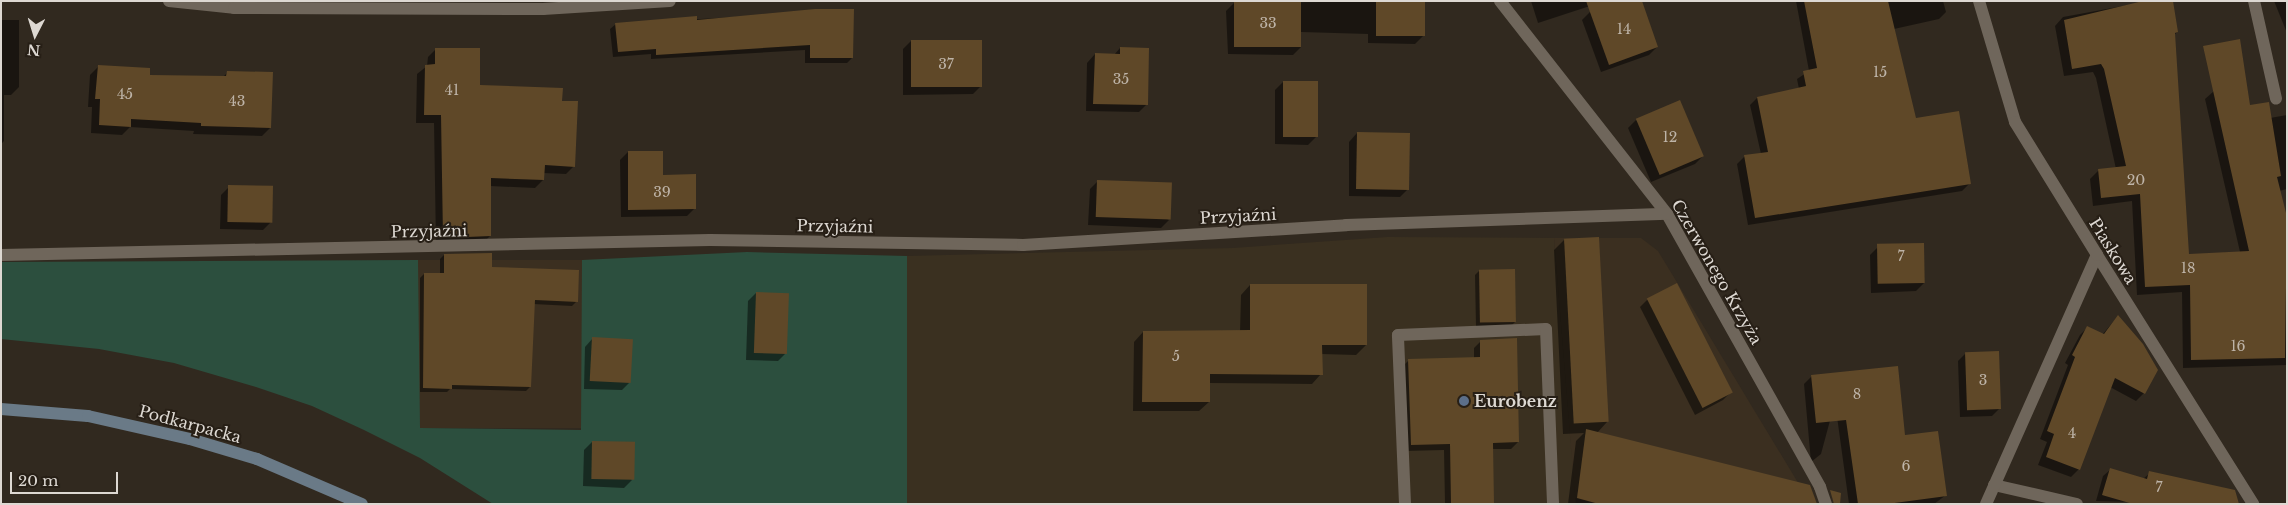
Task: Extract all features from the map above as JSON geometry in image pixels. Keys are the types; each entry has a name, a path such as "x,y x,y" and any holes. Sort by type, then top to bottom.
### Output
{"main road":[{"name":"Podkarpacka","path":"1,409 88,416 190,439 257,459 362,504"}],"street":[{"path":"169,1 234,8 543,8 670,1"},
{"name":"Czerwonego Krzyża","path":"1500,1 1667,214 1820,487 1826,504"},
{"name":"Piaskowa","path":"1979,1 2015,122 2253,504"},
{"path":"2254,1 2276,99"},
{"name":"Przyjaźni","path":"1,255 710,240 1023,245 1346,225 1667,214"},
{"path":"1986,504 2097,255"},
{"path":"1405,504 1398,335 1546,329 1552,504"},
{"path":"1994,484 2077,504"}],"shaded area":[{"path":"1388,237 1554,238 1576,504 907,504 907,256 1233,248"},
{"path":"1554,238 1641,238 1658,251 1800,486 1806,504 1598,504 1575,498"},
{"path":"418,260 582,260 582,428 418,428"}],"green space":[{"path":"747,252 907,256 907,504 493,504 420,458 364,430 312,406 256,387 174,363 99,349 1,339 1,262 418,260 420,428 581,430 582,260"}],"building":[{"path":"1234,1 1301,1 1301,47 1234,47"},
{"path":"1376,1 1425,1 1425,36 1376,36"},
{"path":"1586,1 1642,1 1658,47 1609,65"},
{"path":"1804,1 1888,1 1916,118 1959,111 1971,184 1755,218 1744,155 1768,152 1757,97 1806,86 1803,71 1817,68"},
{"path":"2143,1 2173,1 2178,32 2175,33 2189,254 2249,251 2203,46 2240,39 2250,105 2269,102 2281,176 2277,177 2287,217 2285,358 2191,360 2190,285 2145,287 2140,194 2101,198 2098,169 2126,166 2104,69 2101,64 2072,69 2064,20"},
{"path":"815,9 854,9 853,58 810,58 810,45 656,55 656,49 618,52 615,23 697,16 697,20"},
{"path":"911,40 982,40 982,87 911,87"},
{"path":"1120,47 1149,48 1148,105 1093,104 1095,53 1120,54"},
{"path":"435,48 480,48 480,85 563,88 562,101 578,101 575,167 545,165 544,180 491,178 491,236 443,238 441,115 424,115 425,65 435,64"},
{"path":"98,65 150,68 150,75 226,76 227,71 273,72 271,128 201,126 201,123 131,119 131,127 99,125 100,99 95,99"},
{"path":"1283,81 1318,81 1318,137 1283,137"},
{"path":"1680,100 1704,156 1660,175 1636,119"},
{"path":"1357,132 1410,133 1409,190 1356,189"},
{"path":"628,151 663,151 663,175 696,174 696,209 628,210"},
{"path":"1097,180 1172,183 1171,220 1096,217"},
{"path":"228,185 273,186 272,223 227,222"},
{"path":"1599,237 1609,422 1574,424 1564,239"},
{"path":"1924,243 1925,283 1878,284 1877,244"},
{"path":"492,253 492,267 579,270 578,302 535,300 531,387 452,385 452,389 423,388 424,273 444,273 444,254"},
{"path":"1515,269 1516,322 1480,323 1479,270"},
{"path":"1677,283 1733,393 1703,408 1647,298"},
{"path":"1250,284 1367,284 1367,345 1322,345 1323,375 1210,374 1210,402 1142,402 1143,331 1250,330"},
{"path":"756,292 789,293 787,354 754,353"},
{"path":"2118,315 2143,344 2158,370 2145,394 2115,378 2080,470 2046,457 2054,434 2047,431 2075,357 2072,355 2087,326 2104,334"},
{"path":"592,337 633,339 631,383 590,381"},
{"name":"Eurobenz","path":"1517,338 1519,442 1493,443 1494,504 1451,504 1450,444 1411,445 1408,359 1480,357 1480,340"},
{"path":"1999,351 2001,409 1967,410 1965,352"},
{"path":"1898,366 1905,435 1938,431 1947,496 1887,504 1858,504 1846,420 1816,423 1811,375"},
{"path":"1586,429 1810,485 1817,504 1599,504 1577,498"},
{"path":"592,441 635,442 634,480 591,479"},
{"path":"2110,468 2147,479 2149,471 2235,490 2239,504 2133,504 2102,495"},
{"path":"1830,490 1841,493 1840,504 1834,504"}],"place":[{"name":"Eurobenz","path":"1464,401"}]}
